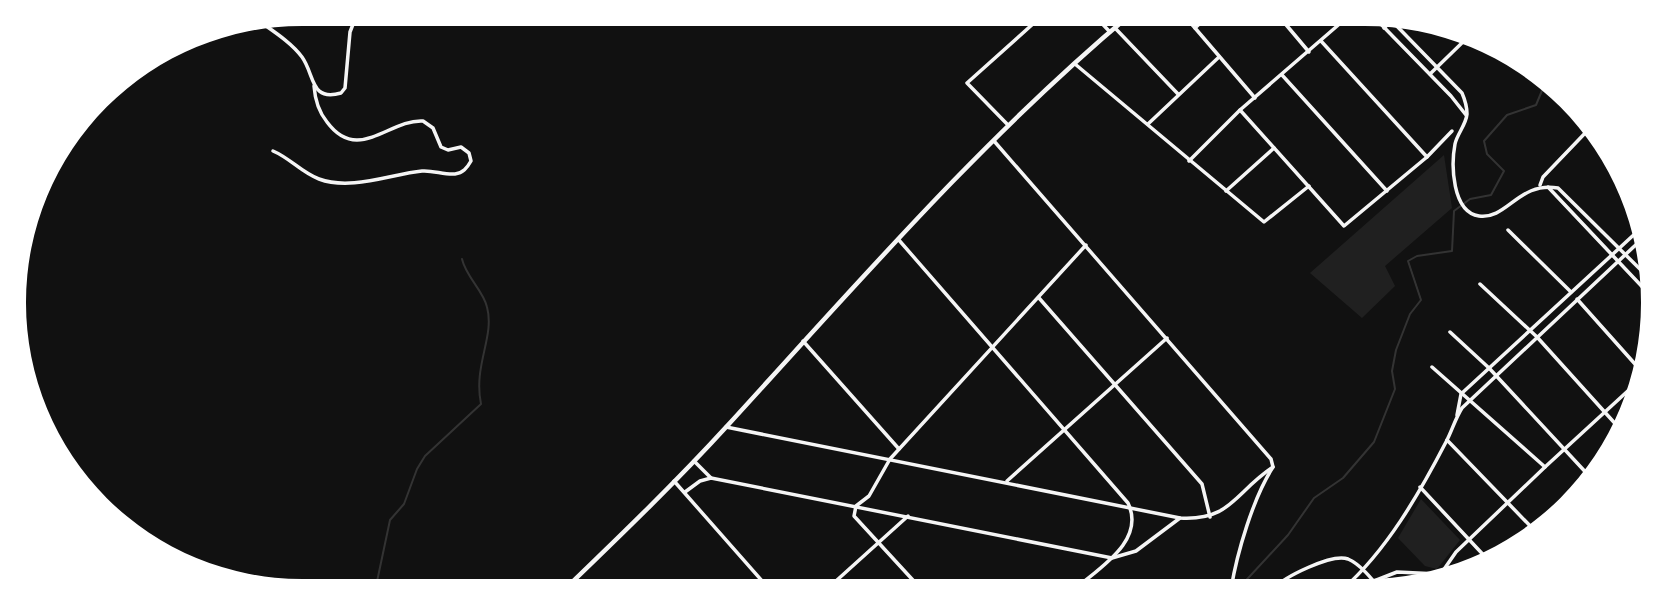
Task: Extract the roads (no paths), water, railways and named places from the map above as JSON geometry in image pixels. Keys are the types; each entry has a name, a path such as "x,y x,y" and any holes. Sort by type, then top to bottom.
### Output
{"main road":[{"path":"575,579 726,427 898,239 994,141 1117,26"}],"street":[{"path":"314,86 321,93 331,96 341,93 345,88 352,26"},
{"path":"1009,126 967,83 1031,26"},
{"path":"1104,26 1110,32"},
{"path":"1287,26 1309,52"},
{"path":"1189,160 1240,110 1338,26"},
{"path":"1195,27 1255,98"},
{"path":"1115,28 1178,94"},
{"path":"1384,28 1430,74 1466,117"},
{"path":"268,29 303,58 314,86 318,110 332,130 344,137 361,140 384,135 405,123 423,121 433,128 441,148 448,150 461,147 469,153 471,161 467,169 453,174 431,170 333,181 309,174 273,151"},
{"path":"1401,29 1462,93 1467,104 1466,117 1455,150 1461,202 1466,210 1480,216 1491,215 1539,186 1547,186 1565,192 1638,267"},
{"path":"1321,41 1427,157"},
{"path":"1430,74 1461,44"},
{"path":"1147,124 1219,57"},
{"path":"1075,64 1264,222 1308,186"},
{"path":"1282,75 1387,191"},
{"path":"1240,110 1344,226 1427,157 1452,131"},
{"path":"1539,186 1542,177 1584,135"},
{"path":"994,141 1272,459 1273,467 1258,491 1232,579"},
{"path":"1226,191 1274,148"},
{"path":"1547,186 1640,284"},
{"path":"1508,230 1571,292"},
{"path":"1457,416 1456,405 1461,394 1632,236"},
{"path":"898,239 1131,509 1132,529 1112,558 1087,579"},
{"path":"912,579 854,516 856,506 869,496 890,458 1086,245"},
{"path":"1354,579 1363,571 1420,487 1447,440 1457,416 1469,400 1634,246"},
{"path":"1480,284 1537,337 1614,421"},
{"path":"1039,298 1202,484 1210,517"},
{"path":"1577,299 1633,364"},
{"path":"1450,331 1489,368 1584,471"},
{"path":"1006,482 1167,338"},
{"path":"803,341 899,449"},
{"path":"1432,367 1545,467"},
{"path":"1446,566 1468,540 1625,393"},
{"path":"726,427 1180,518 1210,517 1225,510 1251,482 1273,467"},
{"path":"1447,440 1529,525"},
{"path":"694,460 711,478"},
{"path":"685,492 700,481 711,478 1112,558 1136,551 1180,518"},
{"path":"674,480 760,579"},
{"path":"1420,487 1481,553"},
{"path":"838,579 908,516"},
{"path":"1288,579 1299,572 1340,558 1348,559 1371,579"},
{"path":"1381,578 1397,572 1414,574"}],"waterway":[{"path":"1247,579 1288,535 1314,498 1343,478 1374,442 1395,389 1392,371 1396,350 1410,314 1421,300 1408,261 1417,256 1452,251 1454,211 1470,199 1491,195 1504,171 1487,154 1484,141 1507,115 1536,105 1542,91"},
{"path":"378,579 390,520 404,504 417,469 425,456 481,404 480,377 489,318 485,301 462,259"}]}
